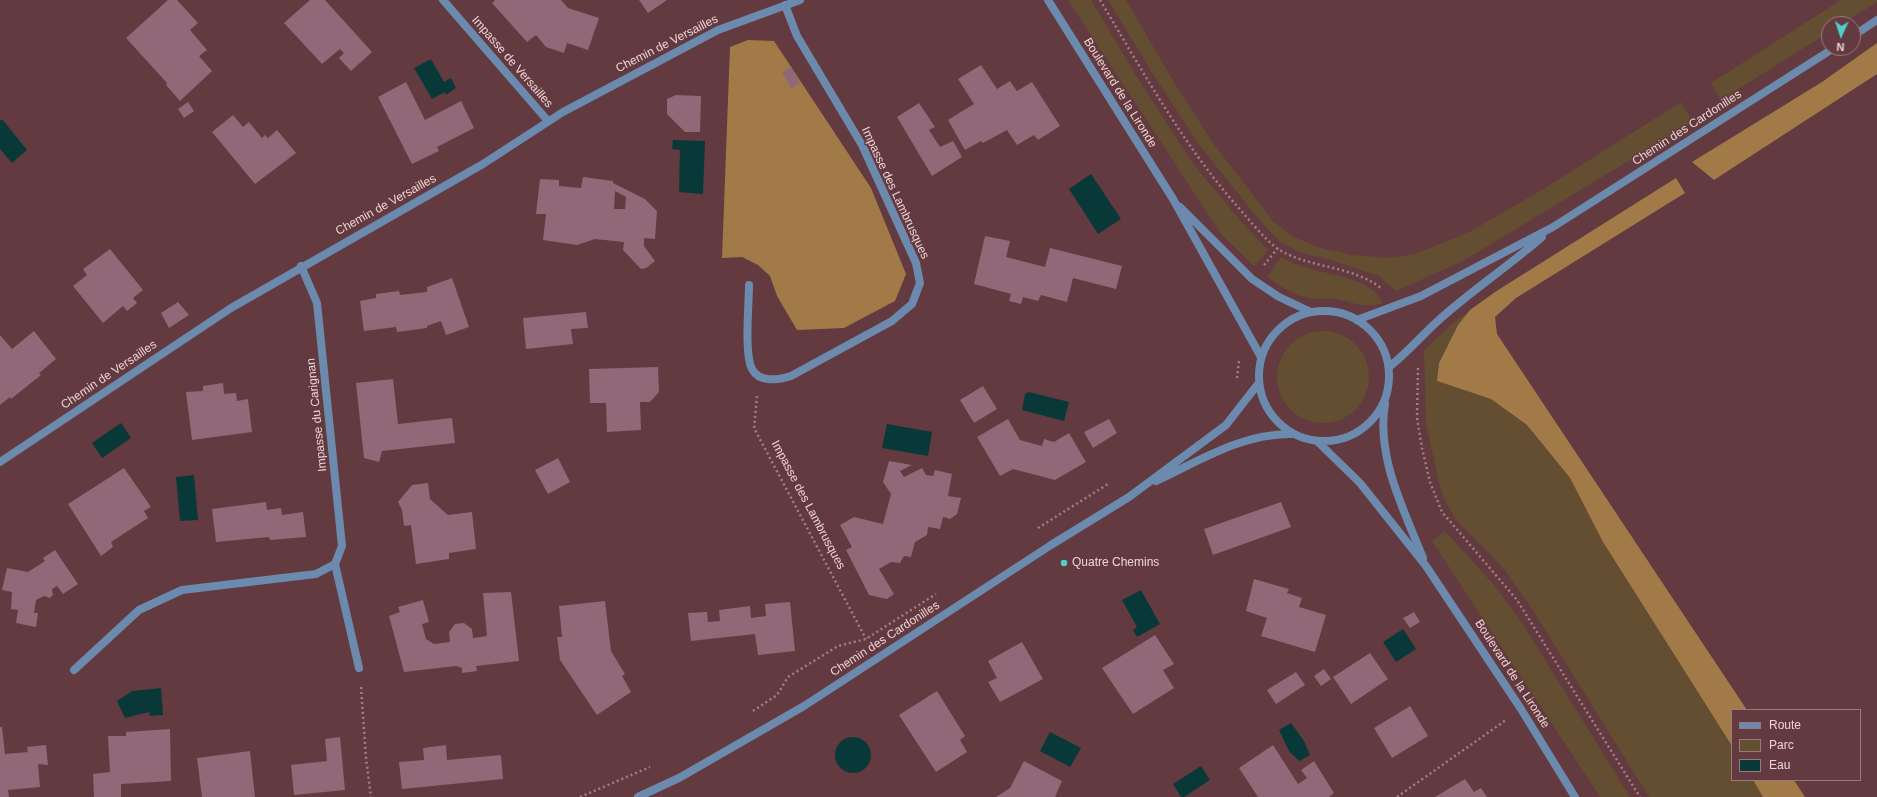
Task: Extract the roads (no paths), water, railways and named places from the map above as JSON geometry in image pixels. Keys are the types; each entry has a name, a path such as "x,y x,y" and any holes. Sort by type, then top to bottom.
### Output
{"street":[{"name":"Impasse de Versailles","path":"443,0 548,121"},
{"name":"Chemin de Versailles","path":"0,462 231,308 301,266 456,180 548,121 718,30 800,0"},
{"name":"Boulevard de la Lironde","path":"1048,0 1173,199 1261,357"},
{"name":"Impasse des Lambrusques","path":"749,285 749,358 752,369 759,376 768,379 780,380 791,376 892,322 912,304 920,284 916,263 862,145 797,36 785,5"},
{"path":"1861,31 1877,20"},
{"name":"Chemin des Cardonilles","path":"1357,320 1421,296 1553,227 1821,56"},
{"name":"Boulevard de la Lironde","path":"1173,199 1252,279 1279,297 1311,312"},
{"name":"Chemin des Cardonilles","path":"1389,367 1407,353 1439,320 1514,261 1553,227"},
{"name":"Impasse du Carignan","path":"301,266 317,303 342,546 335,564"},
{"path":"1311,312 1335,312 1357,320 1369,329 1378,340 1385,353 1389,367 1386,397 1380,410 1371,422 1360,431 1347,438 1318,442 1304,439 1292,434 1273,418 1261,396 1258,384 1261,357 1266,344 1274,333 1285,323 1298,316 1311,312"},
{"name":"Chemin des Cardonilles","path":"638,797 679,778 804,706 1139,490 1226,425 1258,384"},
{"name":"Boulevard de la Lironde","path":"1386,397 1384,413 1385,450 1400,501 1426,566"},
{"name":"Chemin des Cardonilles","path":"1139,490 1235,444 1280,434 1292,434"},
{"name":"Boulevard de la Lironde","path":"1318,442 1360,483 1426,566 1521,710 1575,797"},
{"path":"74,670 139,610 182,590 316,574 335,564 359,668"}],"water":[{"path":"431,59 444,82 451,78 456,88 446,95 445,92 432,99 414,68"},
{"path":"2,119 27,150 12,163 0,149 0,121"},
{"path":"673,140 705,141 703,194 679,192 680,150 672,149"},
{"path":"1091,174 1121,219 1098,234 1069,189"},
{"path":"1029,392 1069,402 1064,421 1022,410 1025,394"},
{"path":"121,423 131,438 102,458 92,443"},
{"path":"887,424 932,432 928,456 882,448"},
{"path":"194,475 198,520 180,521 176,477"},
{"path":"1141,590 1160,624 1137,637 1133,630 1137,627 1122,600"},
{"path":"1403,629 1416,649 1396,662 1383,642"},
{"path":"161,688 163,715 150,716 149,712 125,718 117,701 132,691"},
{"path":"1291,723 1304,741 1310,755 1299,761 1289,751 1279,730"},
{"path":"1050,732 1081,748 1070,767 1040,751"},
{"path":"856,737 866,742 870,748 870,762 866,768 860,772 850,773 840,768 836,762 835,752 840,742 846,738"},
{"path":"1201,766 1210,780 1184,797 1181,797 1173,784"}],"place":[{"name":"Quatre Chemins","path":"1064,563"}]}
